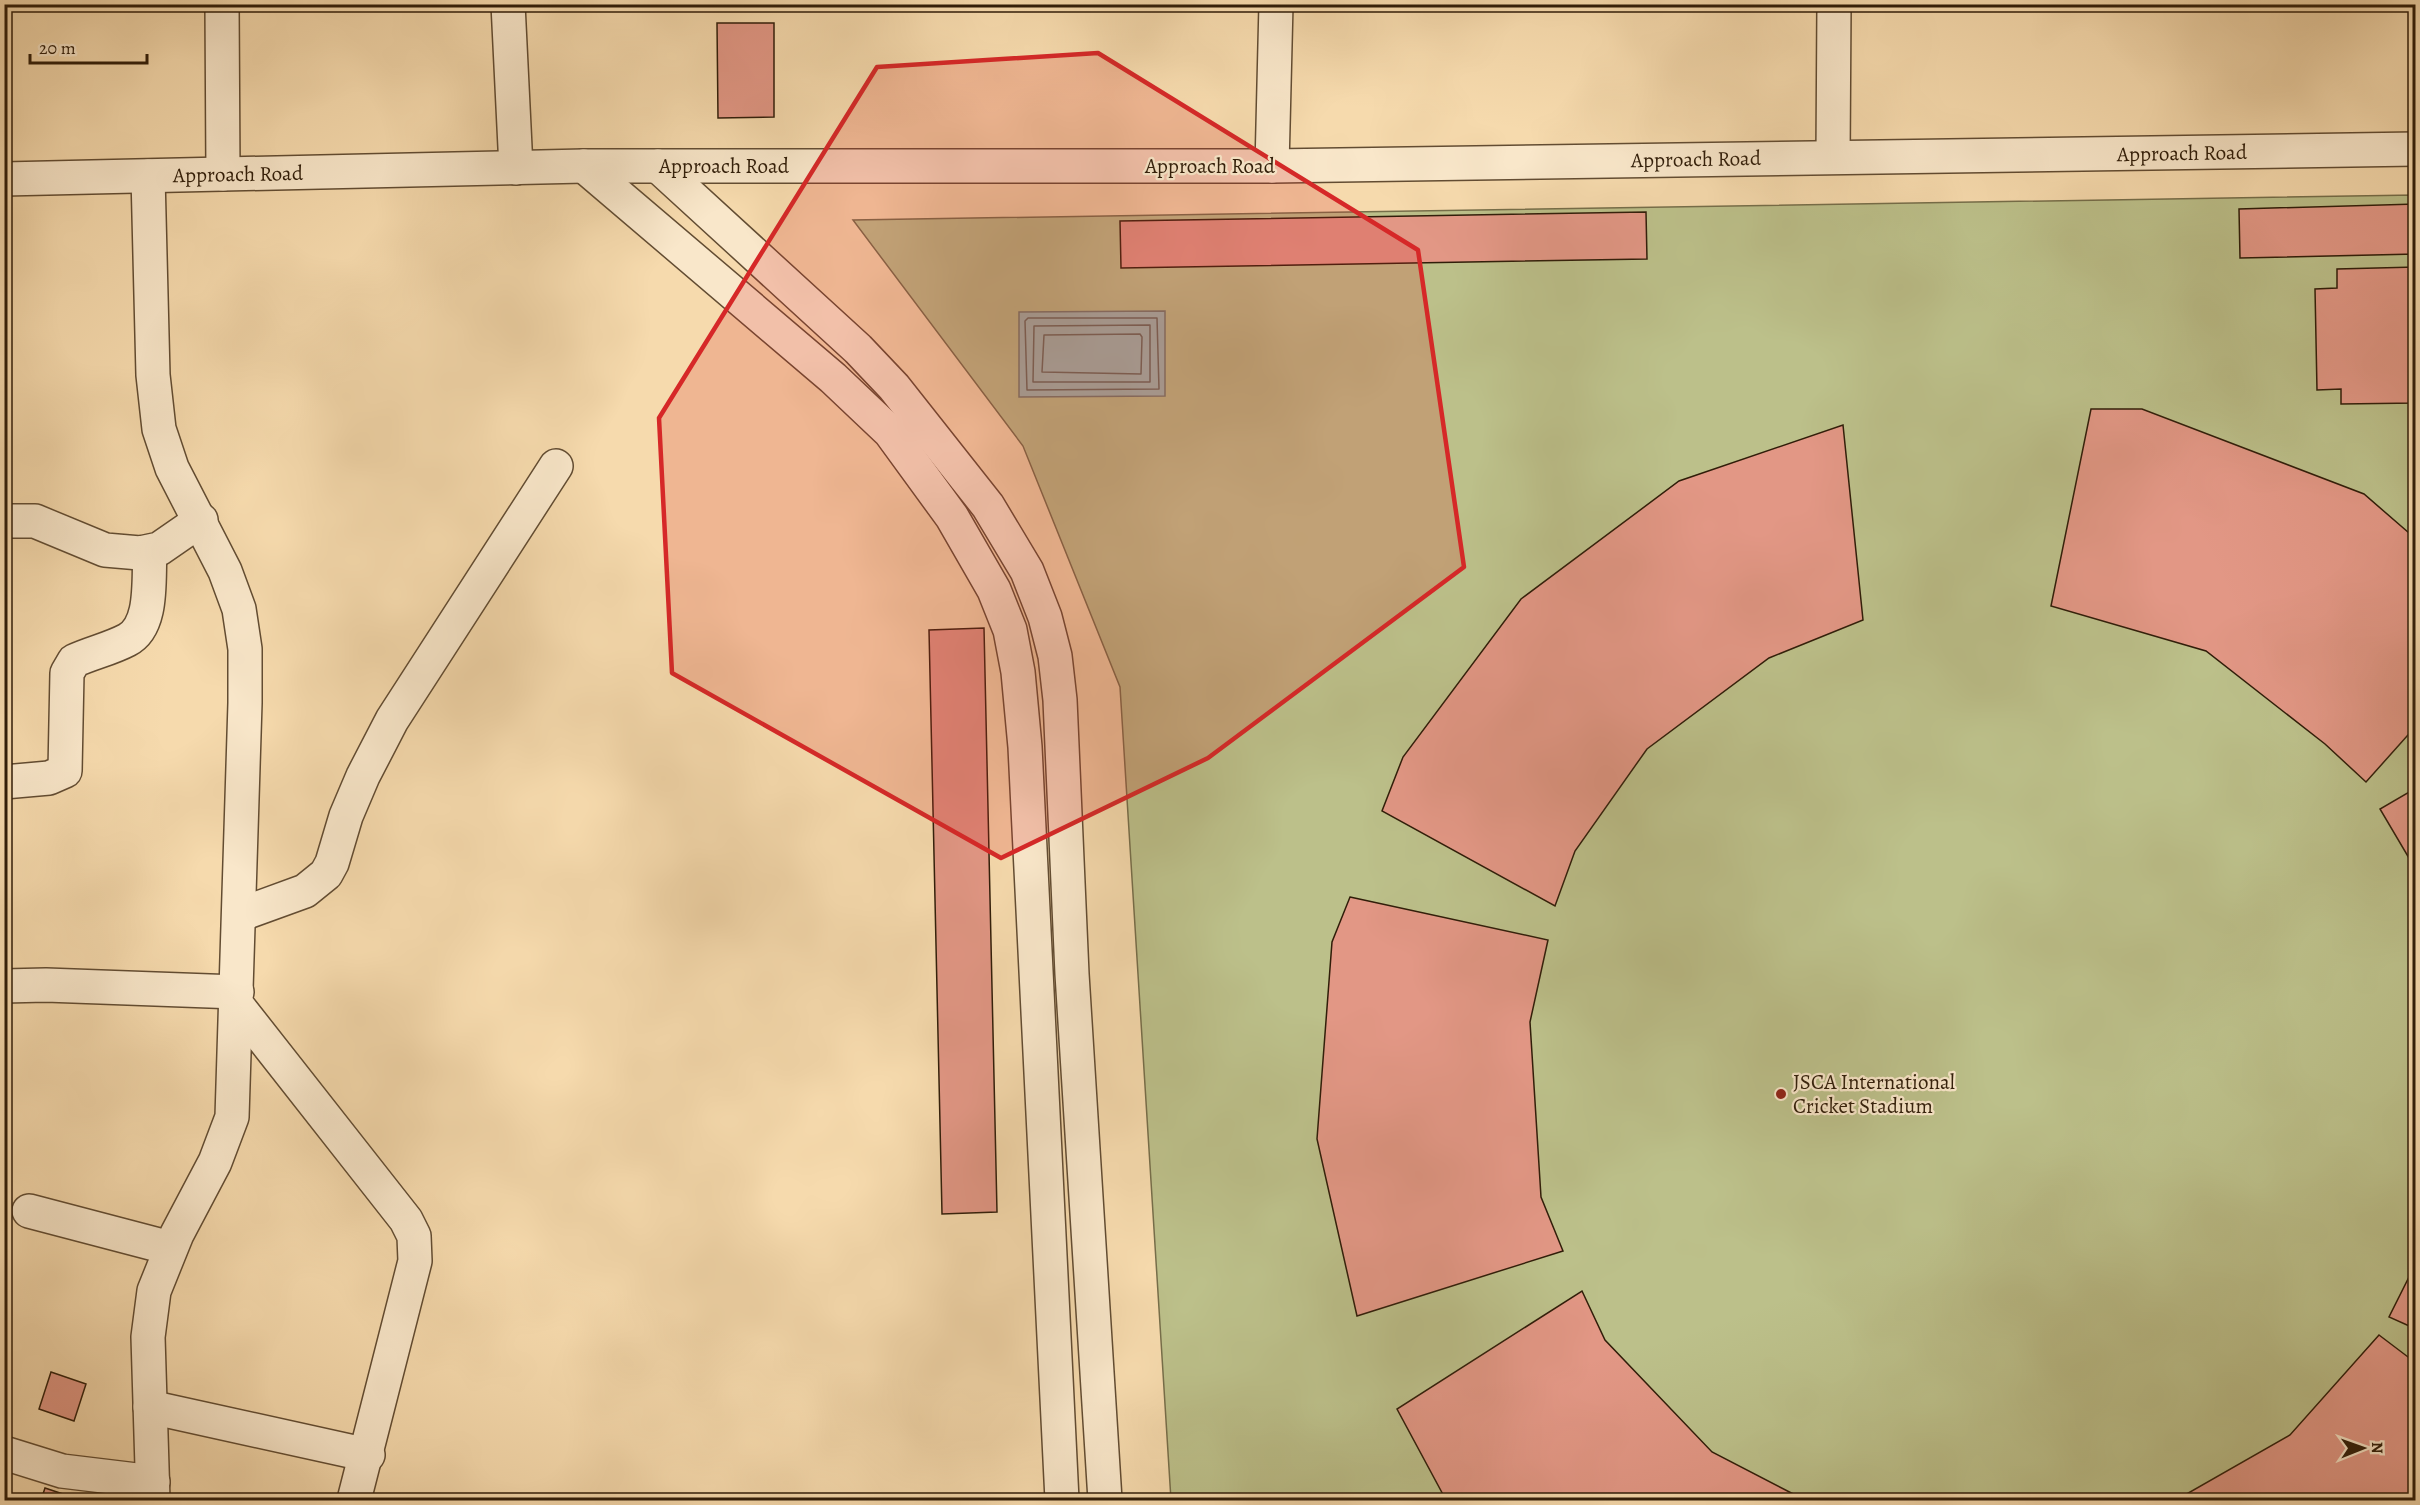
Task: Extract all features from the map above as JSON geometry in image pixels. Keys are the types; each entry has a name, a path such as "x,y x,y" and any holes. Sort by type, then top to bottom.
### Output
{"street":[{"path":"222,4 222,174"},
{"path":"508,4 516,168"},
{"path":"1272,166 1276,4"},
{"path":"1833,157 1834,4"},
{"name":"Approach Road","path":"4,179 584,166 1272,166 2415,149"},
{"path":"584,166 833,378 890,432 952,517 994,590 1010,630 1018,672 1025,747 1062,1500"},
{"path":"658,166 858,349 894,387 988,506 1027,571 1045,617 1056,656 1060,700 1073,985 1105,1500"},
{"path":"4,1453 62,1471 153,1491 150,1312 154,1291 170,1248 215,1162 232,1117 245,649 239,609 201,520 164,449 155,407 148,176"},
{"path":"239,915 305,891 326,874 332,864 346,816 363,776 392,720 556,466"},
{"path":"4,521 44,524 105,550 120,553 150,552 159,549 201,520"},
{"path":"4,782 49,778 65,771 69,666 74,661 123,642 137,633 145,612 150,552"},
{"path":"4,986 46,984 237,999 406,1220 414,1236 415,1261 368,1455 354,1500"},
{"path":"29,1212 170,1248"},
{"path":"150,1407 368,1455"}],"highlighted area":[{"path":"1098,53 1418,250 1464,567 1208,758 1001,858 672,673 659,418 877,67"}],"green space":[{"name":"JSCA International Cricket Stadium","path":"2415,195 2415,1500 1171,1500 1120,687 1023,446 853,220"}],"water":[{"path":"1165,311 1165,396 1019,397 1019,312"}],"building":[{"path":"717,23 774,23 774,117 718,118"},
{"path":"2416,204 2416,254 2240,258 2239,209"},
{"path":"1646,212 1647,259 1121,268 1120,221"},
{"path":"2416,267 2416,403 2341,404 2341,389 2317,390 2315,289 2337,288 2337,269"},
{"path":"2091,409 2142,409 2364,494 2416,539 2416,726 2366,782 2325,744 2206,651 2051,606"},
{"path":"1843,425 1863,620 1769,658 1647,749 1575,851 1555,906 1382,811 1403,757 1521,599 1679,481"},
{"path":"984,628 997,1212 942,1214 929,630"},
{"path":"2416,788 2416,870 2380,809"},
{"path":"1350,897 1548,940 1530,1022 1541,1197 1563,1251 1357,1316 1317,1139 1332,942"},
{"path":"2416,1263 2416,1329 2389,1317"},
{"path":"1582,1291 1605,1340 1712,1452 1805,1500 1446,1500 1397,1409"},
{"path":"2379,1335 2416,1363 2416,1500 2176,1500 2290,1435"},
{"path":"51,1372 86,1384 74,1421 39,1409"},
{"path":"45,1488 81,1500 41,1500"}],"place":[{"name":"JSCA International Cricket Stadium","path":"1781,1094"}]}
